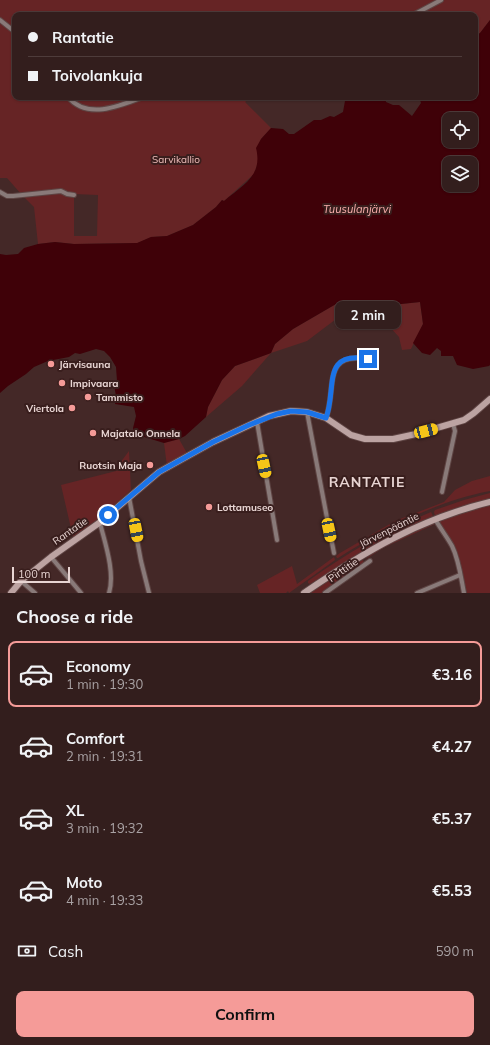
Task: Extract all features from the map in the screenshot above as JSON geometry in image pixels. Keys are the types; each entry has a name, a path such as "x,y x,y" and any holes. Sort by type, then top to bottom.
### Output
{"street":[{"path":"419,12 441,0"},
{"path":"0,20 12,30"},
{"path":"71,100 76,105 92,110 111,108 134,100"},
{"path":"0,192 7,196 61,191 74,195"},
{"path":"326,418 329,412 334,373 337,365 347,359 368,359"},
{"name":"Rantatie","path":"11,593 21,581 51,557 99,523 153,476 168,466 213,442 257,422 277,414 291,411 307,412 326,418 351,434 365,439 393,439 454,424 464,420 474,414 490,399"},
{"path":"307,412 334,553"},
{"path":"257,422 277,540"},
{"path":"442,492 455,431 454,424"},
{"path":"129,496 149,593"},
{"name":"Järvenpääntie","path":"304,593 362,554 396,536 435,519 490,502"},
{"path":"435,519 441,531 452,546 457,558 464,593"},
{"path":"99,523 108,557 111,586 109,593"},
{"path":"51,557 81,593"},
{"name":"Pirttitie","path":"325,593 370,561"},
{"path":"419,593 460,574"},
{"path":"21,581 35,593"}],"green space":[{"name":"Sarvikallio","path":"0,0 490,0 490,20 478,34 478,12 12,12 12,100 247,100 245,102 271,128 261,139 257,151 259,159 254,174 224,201 222,200 216,207 193,225 167,236 151,237 138,243 74,244 55,242 38,244 34,207 24,197 61,192 74,198 74,236 97,236 98,195 74,194 61,190 22,195 7,178 0,178"},
{"path":"420,302 423,324 411,349 402,350 399,337 388,325 401,304"},
{"path":"336,304 352,307 307,341 271,353 275,344 293,329"},
{"path":"271,353 242,386 206,417 208,407 222,380 235,366"},
{"path":"179,439 188,455 167,466 164,443"},
{"path":"129,451 131,490 96,521 73,537 61,485 120,470 120,463"},
{"path":"490,476 490,491 450,502 411,517 337,558 336,556 340,553 395,521 444,502 455,490 472,481"},
{"path":"490,493 490,499 435,516 435,510"},
{"path":"490,505 490,593 467,593 457,553 439,521"},
{"path":"431,512 433,516 380,541 317,580 310,584 308,583 308,581 352,552 399,526"},
{"path":"433,523 435,524 383,548 366,559 398,538"},
{"path":"334,557 335,560 289,593 288,591 286,593 260,593 257,585 292,566 297,584"},
{"path":"363,560 364,563 323,593 310,593 349,566"}],"water":[{"name":"Tuusulanjärvi","path":"490,20 489,366 473,369 457,365 453,356 441,356 441,351 437,348 430,355 422,353 413,343 423,324 420,302 401,304 384,300 352,307 336,304 293,329 275,344 271,353 235,366 222,380 208,407 206,417 185,436 164,443 141,436 134,431 133,428 136,416 134,407 115,404 116,396 114,385 117,381 116,367 104,351 96,349 80,354 75,353 69,357 48,361 34,367 0,393 0,254 18,254 24,248 38,244 55,242 74,244 137,243 151,237 167,236 193,225 216,207 222,200 224,201 250,179 257,166 256,148 261,139 271,128 283,129 289,134 294,134 314,120 321,120 330,116 334,117 343,112 346,100 386,100 386,102 393,105 399,105 412,116 421,103 420,100 478,100 478,34"}],"place":[{"name":"Järvisauna","path":"51,364"},
{"name":"Impivaara","path":"62,383"},
{"name":"Tammisto","path":"88,397"},
{"name":"Viertola","path":"72,408"},
{"name":"Majatalo Onnela","path":"93,433"},
{"name":"Ruotsin Maja","path":"150,465"},
{"name":"Lottamuseo","path":"209,507"}],"district":[{"name":"RANTATIE","path":"367,482"}],"route":[{"path":"108,515 153,476 168,466 249,425 270,416 291,411 307,412 326,418 329,412 334,373 337,365 347,359 368,359"}]}
